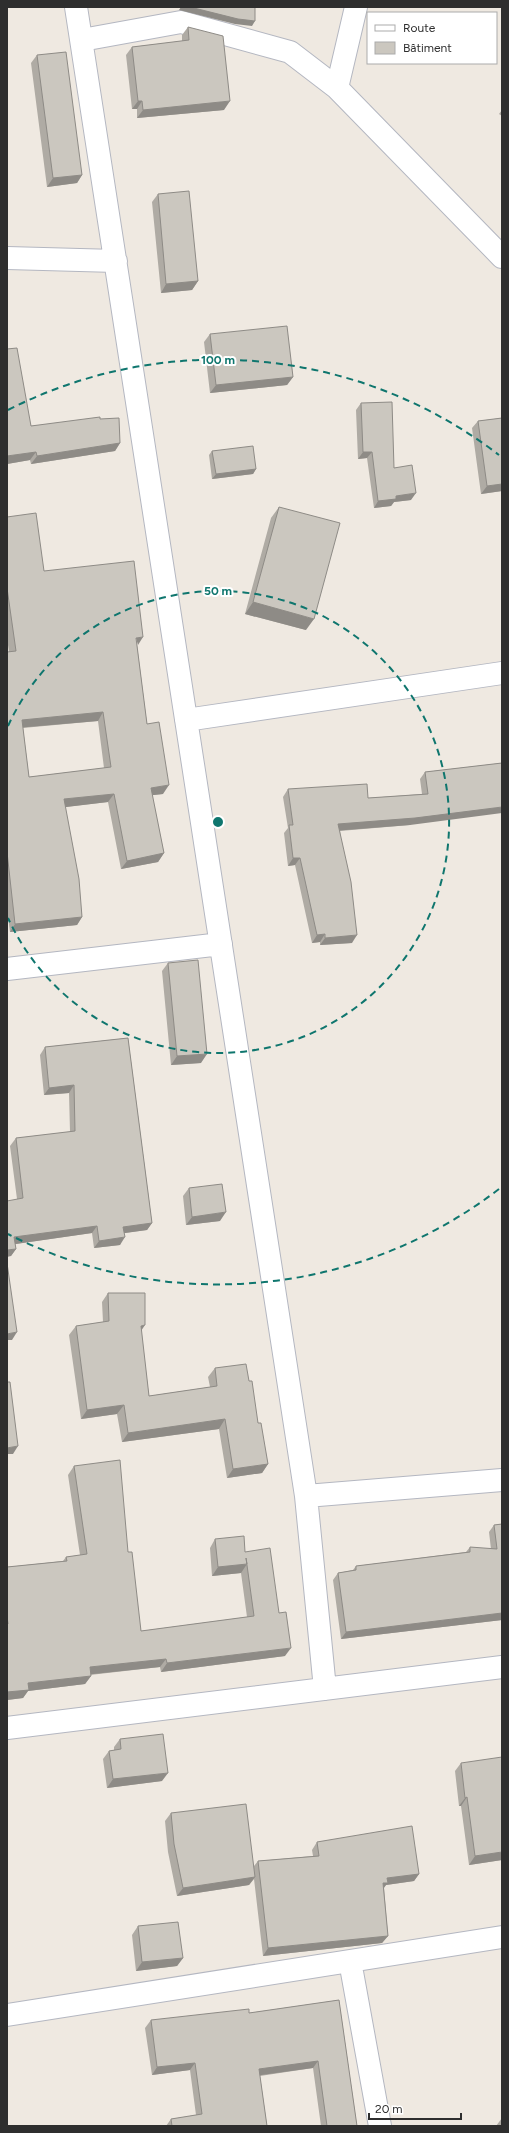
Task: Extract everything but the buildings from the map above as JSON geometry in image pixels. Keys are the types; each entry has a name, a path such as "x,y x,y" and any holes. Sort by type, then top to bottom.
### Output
{"street":[{"path":"76,7 306,1496 325,1689"},
{"path":"337,88 356,7"},
{"path":"82,40 181,22 290,52 337,88 502,257"},
{"path":"7,258 116,262"},
{"path":"186,720 502,673"},
{"path":"7,969 220,944"},
{"path":"306,1496 502,1480"},
{"path":"7,1728 502,1667"},
{"path":"7,2015 502,1937"},
{"path":"350,1961 380,2126"}]}
